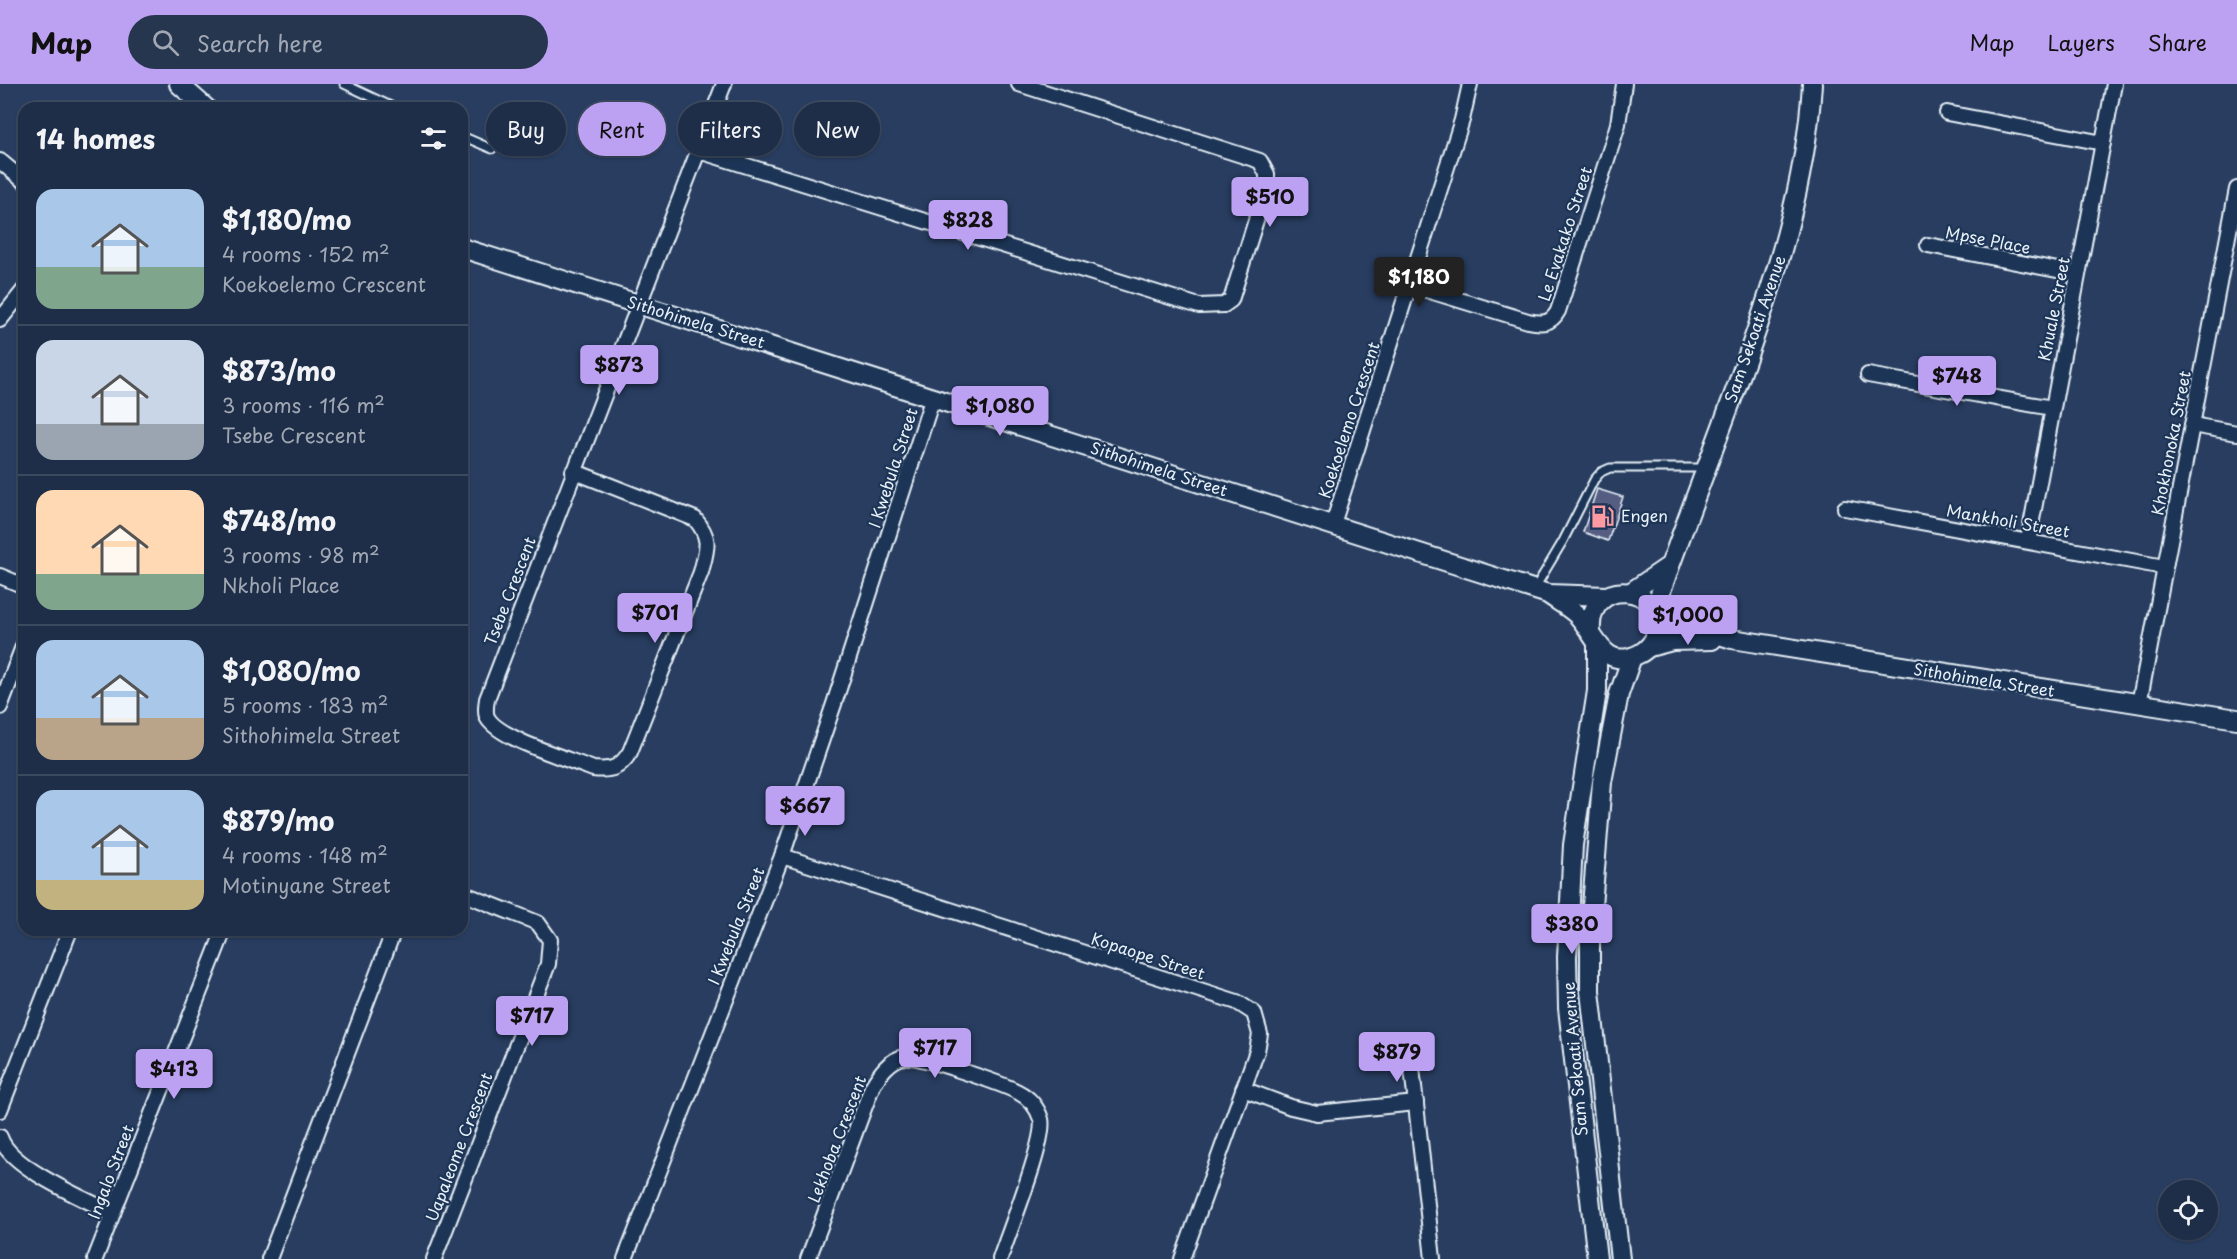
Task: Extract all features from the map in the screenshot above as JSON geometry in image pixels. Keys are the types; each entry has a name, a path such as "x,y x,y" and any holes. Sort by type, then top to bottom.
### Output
{"street":[{"path":"179,84 199,102"},
{"name":"Tsebe Crescent","path":"717,102 724,84"},
{"path":"715,156 1199,306 1213,308 1231,300 1267,185 1267,174 1260,161 1019,84"},
{"name":"Koekoelemo Crescent","path":"1333,524 1462,120 1470,84"},
{"name":"Le Evakako Street","path":"1410,285 1528,321 1541,323 1551,320 1558,311 1612,144 1618,124 1624,84"},
{"name":"Sam Sekoati Avenue","path":"1655,613 1669,566 1759,325 1790,225 1802,171 1812,84"},
{"name":"Khuale Street","path":"2028,541 2114,84"},
{"path":"1947,113 2103,143"},
{"name":"Tsebe Crescent","path":"573,471 695,519 706,531 707,549 701,572 630,752 621,765 608,771 593,769 508,736 494,727 486,715 487,699 573,471 697,156"},
{"path":"0,161 18,176"},
{"name":"Khokhonoka Street","path":"2139,704 2237,189"},
{"name":"Mpse Place","path":"1928,245 2078,274"},
{"name":"Sithohimela Street","path":"468,250 1541,592 1576,614 1594,638"},
{"path":"0,320 18,298"},
{"path":"1868,375 2052,408"},
{"name":"I Kwebula Street","path":"625,1259 782,856 933,397"},
{"path":"2192,425 2237,433"},
{"name":"Mankholi Street","path":"1845,508 2164,567"},
{"path":"1631,592 1669,566"},
{"path":"0,576 18,584"},
{"name":"Sithohimela Street","path":"1541,592 1607,596"},
{"path":"1618,592 1631,592 1645,599 1655,613 1657,627 1655,638 1649,647 1632,657 1609,655 1594,638 1593,611 1607,596 1618,592"},
{"name":"Sithohimela Street","path":"1655,613 1732,639 2237,719"},
{"name":"Sam Sekoati Avenue","path":"1594,638 1597,691 1573,844 1567,957 1568,1008 1597,1259"},
{"name":"Sithohimela Street","path":"1649,647 1672,641 1732,639"},
{"name":"Sam Sekoati Avenue","path":"1620,1259 1590,991 1590,931 1602,782 1619,694 1632,657"},
{"path":"0,707 18,660"},
{"name":"Kopaope Street","path":"782,856 1237,1002 1254,1013 1260,1034 1257,1051 1182,1259"},
{"name":"Uapaleome Crescent","path":"434,1259 548,964 550,940 538,923 468,895"},
{"path":"0,1110 68,936"},
{"name":"Ingalo Street","path":"95,1259 222,936"},
{"path":"269,1259 392,936"},
{"name":"Lekhoba Crescent","path":"808,1259 872,1087 890,1064 903,1056 921,1058 1018,1092 1035,1104 1042,1122 1039,1143 1000,1259"},
{"path":"1410,1059 1433,1259"},
{"path":"1243,1089 1291,1107 1317,1113 1416,1102"},
{"path":"0,1137 3,1146 16,1160 113,1213"}],"lane":[{"path":"344,84 382,102"},
{"path":"468,139 486,146"},
{"path":"1541,592 1594,480 1601,472 1611,468 1707,468"}],"building":[{"path":"1597,489 1623,497 1608,541 1583,532"}],"place":[{"name":"Engen","path":"1603,516"}]}
